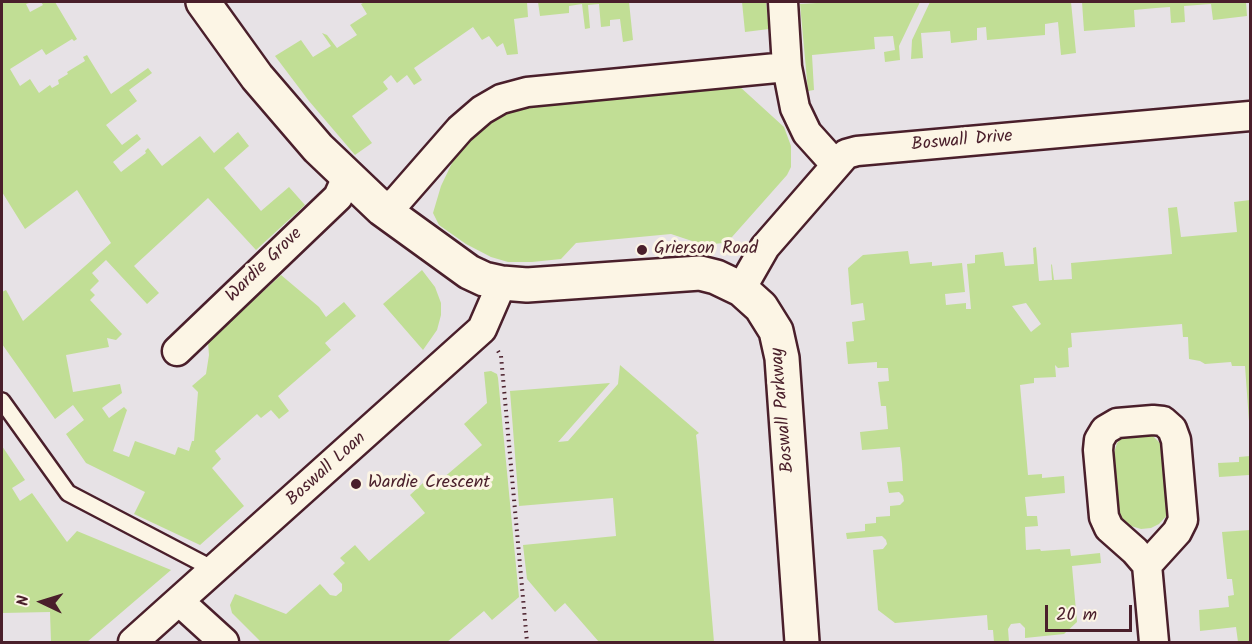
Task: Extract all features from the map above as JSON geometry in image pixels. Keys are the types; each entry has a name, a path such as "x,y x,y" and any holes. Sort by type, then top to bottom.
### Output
{"street":[{"path":"203,2 275,100 347,177 382,210 469,272 484,279 502,283"},
{"path":"783,2 787,67 790,92 795,108 807,133 835,164"},
{"path":"382,210 397,201 459,129 482,110 501,99 527,92 787,67"},
{"name":"Boswall Drive","path":"741,289 765,247 846,154 857,151 1251,116"},
{"name":"Wardie Grove","path":"177,351 338,197 347,177"},
{"name":"Boswall Parkway","path":"502,283 553,284 700,273 716,277 741,289 761,307 776,331 782,358 802,642"},
{"name":"Boswall Loan","path":"133,642 482,329 502,283"},
{"path":"1147,565 1177,532 1183,520 1176,440 1172,429 1163,421 1117,423 1106,430 1099,440 1104,517 1109,528 1147,565 1154,642"},
{"path":"180,602 224,642"}],"lane":[{"path":"2,401 68,493 215,570"}],"path":[{"path":"482,329 501,356 527,642"}],"green space":[{"path":"2,2 32,2 26,4 30,12 43,5 41,2 55,2 77,39 74,41 72,39 46,55 42,49 10,69 20,86 30,79 39,93 50,85 52,88 59,84 58,80 68,74 67,72 85,61 83,57 87,55 111,94 148,68 152,73 129,90 137,101 106,125 122,145 137,134 141,139 113,162 121,172 146,153 148,148 162,166 200,136 214,153 238,132 249,146 224,168 261,211 289,187 305,205 256,250 208,198 134,266 159,293 147,304 106,260 92,273 99,281 90,290 95,295 90,300 122,334 116,340 107,338 109,347 66,355 73,392 120,384 122,393 102,408 109,418 124,407 127,410 113,451 129,457 135,441 175,455 178,447 189,451 194,441 198,392 192,386 206,374 209,355 208,342 281,275 319,307 326,317 344,302 356,316 325,343 331,350 278,396 289,411 279,419 271,410 261,418 257,414 215,451 221,459 212,468 244,506 200,545 134,514 145,492 86,463 66,434 84,420 73,405 55,419 2,344 2,292 6,290 23,321 111,243 77,190 25,229 2,192"},
{"path":"365,2 527,2 528,17 514,19 518,54 507,55 503,43 497,47 489,36 482,40 473,27 414,68 422,80 414,85 407,75 397,83 391,75 383,82 388,89 352,116 372,143 355,155 309,101 275,56 301,40 313,57 331,46 322,33 327,35 337,48 357,35 350,25 367,14 361,4"},
{"path":"538,2 629,2 633,40 623,42 620,19 610,20 610,26 601,27 599,4 588,5 590,28 585,29 582,4 569,6 569,13 540,16"},
{"path":"742,2 766,2 769,29 745,32"},
{"path":"920,2 899,46 900,60 885,62 884,52 895,50 893,36 874,37 875,49 812,55 814,90 808,91 800,4"},
{"path":"930,2 1071,2 1076,53 1061,55 1058,22 1045,24 1045,35 987,40 986,27 977,28 977,40 951,43 950,31 921,33 923,58 911,59 912,40"},
{"path":"1082,2 1246,2 1247,16 1213,20 1211,4 1184,6 1185,22 1171,23 1170,7 1134,10 1135,27 1084,31"},
{"path":"739,86 784,127 791,146 791,167 787,175 732,237 723,243 704,245 671,234 576,243 561,259 508,262 491,257 466,244 439,225 433,213 441,186 461,144 501,108"},
{"path":"1250,200 1250,435 1245,366 1232,366 1231,362 1205,364 1189,359 1188,337 1183,337 1182,324 1071,333 1072,347 1068,348 1069,367 1058,368 1055,365 1056,377 1034,378 1034,383 1020,385 1028,475 1042,474 1042,478 1064,476 1065,493 1025,497 1027,516 1037,516 1038,526 1025,527 1026,550 1070,549 1071,556 1100,553 1101,563 1072,566 1077,622 1064,634 1025,638 1025,628 1020,623 1011,624 1008,629 1009,642 994,642 993,630 988,630 987,615 895,623 878,610 873,550 883,549 887,544 886,540 882,536 847,539 846,533 865,531 865,524 876,523 876,517 890,516 890,506 900,505 904,501 899,492 889,493 887,482 903,481 902,464 900,447 862,450 860,432 888,429 886,406 881,406 878,382 889,381 888,368 877,368 877,362 848,364 846,342 854,341 852,322 865,320 863,303 851,305 848,268 863,255 908,251 910,264 932,262 932,266 962,263 965,292 945,294 946,305 966,303 966,309 971,309 967,264 975,263 975,255 1003,252 1005,266 1034,264 1033,248 1036,247 1039,281 1052,280 1051,264 1054,280 1072,279 1071,263 1172,254 1168,208 1177,207 1181,237 1237,232 1234,202","holes":["1026,303 1041,324 1031,332 1012,306"]},
{"path":"422,270 435,287 441,303 437,330 423,350 383,304"},
{"path":"620,365 699,433 696,435 714,642 599,642 565,603 555,612 527,579 523,545 616,536 613,498 519,506 510,391 610,383 558,442 568,441 618,384"},
{"path":"491,371 497,374 498,378 519,597 492,620 484,611 447,642 261,642 232,613 230,605 235,594 286,614 320,584 330,595 336,596 342,591 342,584 333,574 345,563 340,558 355,545 369,561 425,513 410,495 423,483 429,490 482,445 464,424 487,403 484,372"},
{"path":"1146,433 1153,436 1163,446 1170,512 1159,524 1141,529 1131,526 1122,519 1117,511 1112,460 1117,443 1123,437"},
{"path":"2,446 25,480 12,488 20,501 32,493 67,542 77,531 171,570 87,642 51,642 50,612 2,613"},
{"path":"1250,456 1250,497 1249,475 1219,477 1218,463 1239,462 1239,457"},
{"path":"1250,530 1250,642 1238,642 1236,627 1200,631 1199,610 1229,607 1228,596 1234,595 1232,579 1227,579 1222,532"}],"place":[{"name":"Grierson Road","path":"642,250"},
{"name":"Wardie Crescent","path":"356,484"}]}
